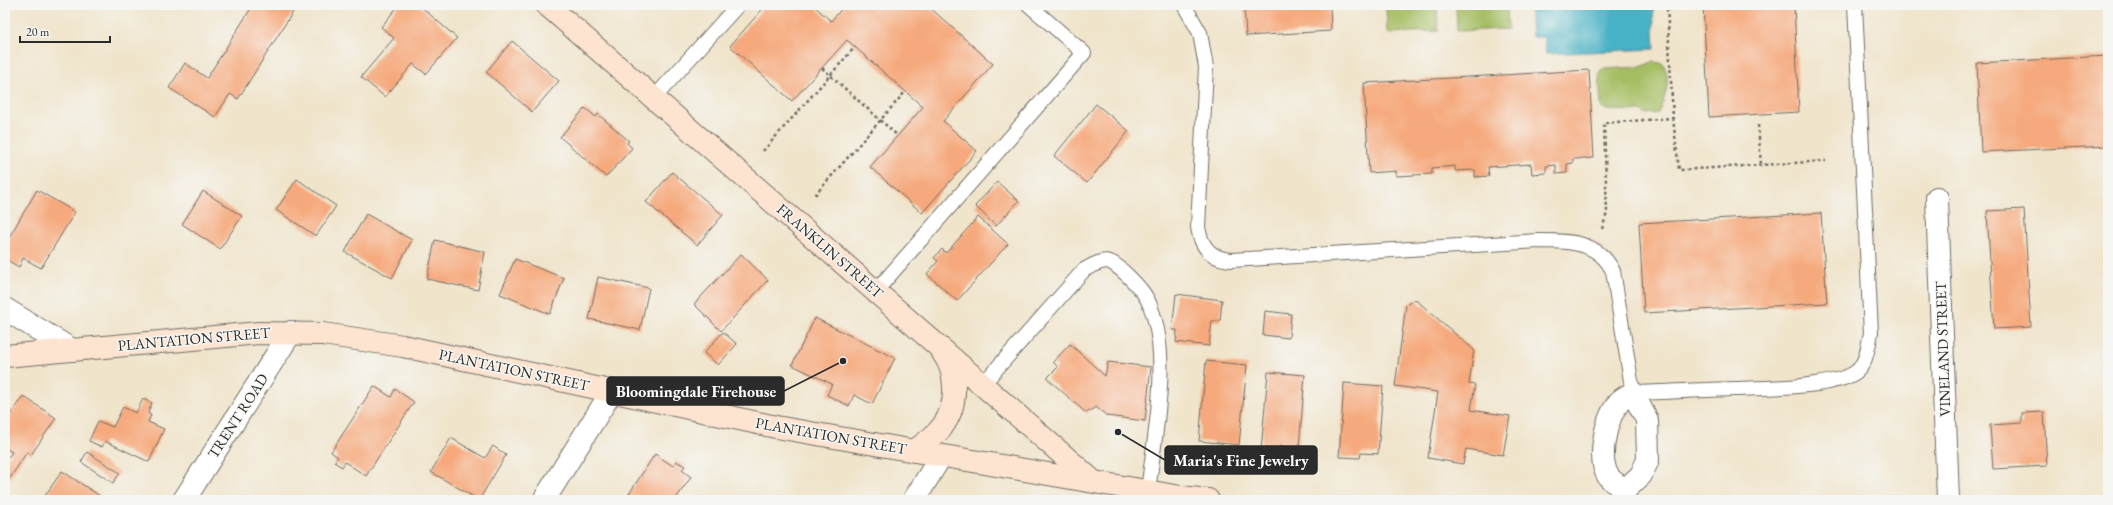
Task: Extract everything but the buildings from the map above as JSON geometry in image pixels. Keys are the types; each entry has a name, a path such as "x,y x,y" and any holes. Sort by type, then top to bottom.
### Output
{"street":[{"name":"FRANKLIN STREET","path":"547,5 983,384 1094,482 1109,500"},
{"name":"VINELAND STREET","path":"1938,198 1948,500"},
{"path":"5,309 72,350"},
{"name":"PLANTATION STREET","path":"5,356 234,334 291,332 350,337 404,346 776,427 1148,492 1208,500"},
{"name":"TRENT ROAD","path":"184,500 291,332"},
{"path":"914,451 943,426 951,411 955,382 950,362 937,344"},
{"path":"544,500 612,392"},
{"path":"1633,393 1648,420 1648,460 1641,476 1624,495 1608,476 1604,459 1606,433 1612,413 1620,400 1633,393"},
{"path":"914,500 941,456"}],"lane":[{"path":"654,98 738,5"},
{"path":"876,291 1084,53 1029,5"},
{"path":"1184,5 1197,26 1205,55 1198,227 1200,240 1215,257 1232,260 1539,241 1573,243 1596,251 1607,260 1613,271 1633,393 1803,386 1841,379 1857,371 1861,365 1867,350 1871,333 1855,5"},
{"path":"983,384 1084,270 1100,261 1114,263 1138,286 1151,306 1159,333 1160,384 1148,492"}],"path":[{"path":"1667,5 1673,118 1679,170 1826,161"},
{"path":"763,151 855,47"},
{"path":"822,68 898,136"},
{"path":"815,196 905,92"},
{"path":"1596,251 1607,213 1604,123 1673,118"},
{"path":"1758,125 1761,165"}],"green space":[{"path":"1386,5 1437,5 1438,31 1387,33"},
{"path":"1456,5 1507,5 1508,29 1457,31"},
{"path":"1652,62 1662,63 1667,75 1667,88 1658,113 1644,114 1641,111 1607,110 1601,107 1599,73 1602,69 1641,67"}],"water":[{"path":"1530,5 1653,5 1655,49 1546,54 1544,37 1532,37"}],"place":[{"name":"Bloomingdale Firehouse","path":"843,361"},
{"name":"Maria's Fine Jewelry","path":"1118,432"}]}
